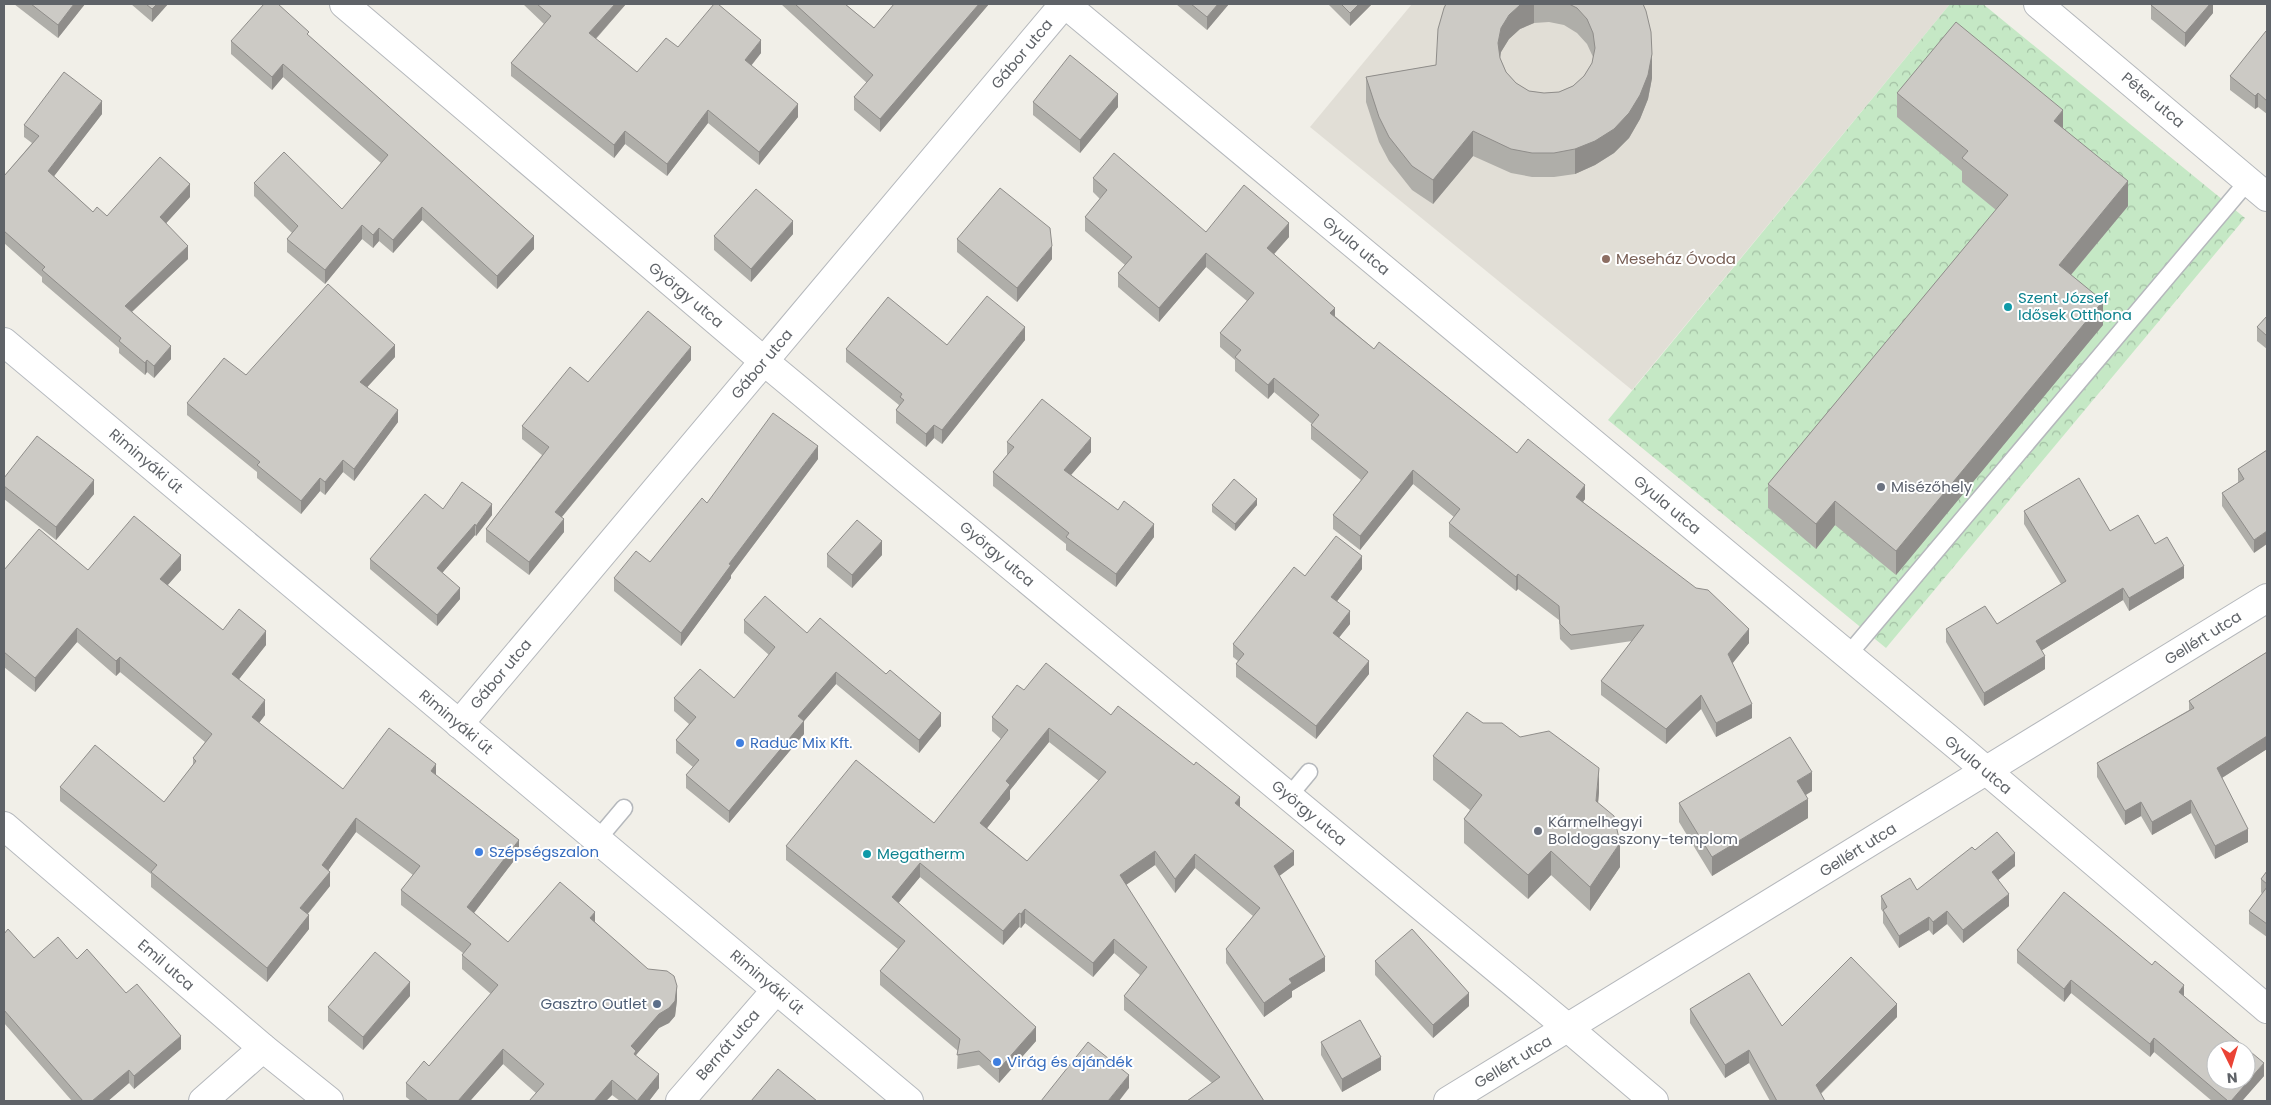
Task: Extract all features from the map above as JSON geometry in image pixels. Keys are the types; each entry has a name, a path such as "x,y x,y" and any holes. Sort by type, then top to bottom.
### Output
{"street":[{"name":"György utca","path":"344,4 765,362 1654,1101"},
{"name":"Gábor utca","path":"459,724 1065,4"},
{"name":"Gyula utca","path":"1065,4 1848,655 2267,1009"},
{"name":"Péter utca","path":"2038,4 2258,189"},
{"name":"Riminyáki út","path":"4,342 909,1101"},
{"name":"Gellért utca","path":"1448,1101 2267,598"},
{"name":"Emil utca","path":"4,826 263,1048 329,1101"},
{"name":"Bernát utca","path":"680,1101 776,990"},
{"path":"203,1101 263,1048"}],"lane":[{"path":"1848,655 2258,189"},
{"path":"1289,796 1309,772"},
{"path":"596,840 624,808"}],"shaded area":[{"name":"Meseház Óvoda","path":"1412,4 1950,4 1632,390 1310,127"}],"green space":[{"path":"1950,4 1983,4 2245,218 1886,648 1608,420"}],"building":[{"path":"31,4 74,4 58,25"},
{"path":"146,4 157,4 152,9"},
{"path":"264,4 278,4 309,32 307,34 534,236 497,276 422,207 393,240 379,228 373,235 362,225 325,270 287,239 298,226 254,183 284,152 342,209 388,155 283,64 272,77 231,41"},
{"path":"537,4 615,4 589,33 637,72 666,38 678,47 714,4 718,4 761,40 745,60 798,104 759,152 708,110 667,164 625,131 614,145 511,63 551,16"},
{"path":"795,4 845,4 874,28 894,4 979,4 880,119 854,97 873,75"},
{"path":"1191,4 1218,4 1207,17"},
{"path":"1341,4 1359,4 1350,13"},
{"path":"1446,4 1523,4 1509,15 1501,28 1498,43 1500,58 1506,72 1516,83 1529,91 1544,93 1559,92 1573,86 1584,76 1592,63 1595,48 1593,33 1587,19 1577,8 1569,4 1643,4 1651,32 1652,54 1648,75 1640,95 1629,113 1614,129 1595,141 1575,149 1554,153 1532,153 1511,149 1473,131 1433,180 1412,166 1389,137 1379,117 1366,77 1436,65 1438,29"},
{"path":"2210,4 2185,33 2151,5"},
{"name":"Szent József Idősek Otthona","path":"1956,22 2063,110 2054,121 2128,181 2059,265 2103,301 1896,551 1835,501 1816,524 1768,484 2008,195 1962,158 1968,151 1897,93"},
{"path":"2266,31 2267,101 2258,93 2255,96 2230,76"},
{"path":"1070,55 1118,94 1080,140 1033,102"},
{"path":"64,72 102,101 48,171 93,212 97,207 107,216 160,157 190,184 160,217 188,246 125,306 171,346 154,366 147,360 145,363 119,341 121,338 42,270 45,267 4,231 4,176 39,136 24,125"},
{"path":"1114,153 1206,232 1244,185 1289,223 1267,248 1335,308 1330,313 1374,349 1379,342 1517,453 1528,439 1585,485 1576,497 1696,588 1708,590 1749,629 1728,654 1752,704 1716,723 1701,695 1666,729 1601,681 1644,625 1571,635 1560,624 1559,606 1518,574 1516,577 1449,523 1460,509 1413,470 1360,536 1333,515 1368,472 1311,425 1319,415 1274,378 1268,385 1235,357 1241,350 1220,333 1254,293 1206,253 1159,308 1118,273 1132,257 1085,217 1107,190 1093,178"},
{"path":"1000,188 1050,228 1052,246 1017,288 957,239"},
{"path":"756,189 793,221 751,269 714,236"},
{"path":"328,284 395,345 360,382 398,410 354,469 343,460 325,482 320,478 301,501 257,465 260,462 187,403 224,358 246,375"},
{"path":"987,296 1025,327 942,430 934,425 926,434 896,410 904,400 900,397 902,394 846,349 888,297 947,345"},
{"path":"648,311 691,347 555,512 564,519 529,562 486,529 549,447 522,426 570,367 588,382"},
{"path":"2267,316 2267,336 2257,327"},
{"path":"1042,399 1091,438 1064,470 1118,510 1124,501 1154,524 1116,574 1066,537 1069,533 993,472 1014,447 1007,442"},
{"path":"773,413 818,446 729,564 731,565 681,633 614,578 636,551 650,562 702,498 707,503"},
{"path":"37,436 94,480 56,527 4,486 4,478"},
{"path":"2267,450 2267,531 2254,540 2222,493 2244,479 2238,469"},
{"path":"2079,478 2110,531 2138,515 2155,544 2167,537 2184,566 2129,598 2123,588 2036,641 2045,656 1984,693 1946,629 1985,606 1997,624 2066,581 2024,511"},
{"path":"1234,479 1257,499 1235,524 1212,505"},
{"path":"462,482 492,504 476,526 475,524 437,568 460,588 437,615 370,559 425,494 443,509"},
{"path":"134,516 181,555 160,579 223,630 239,609 266,631 232,674 265,700 252,717 343,789 389,728 436,764 431,771 519,840 467,907 508,942 560,882 595,912 590,918 648,969 667,971 674,976 677,986 675,1001 669,1008 659,1014 631,1046 636,1051 634,1054 659,1074 637,1101 612,1080 594,1101 529,1101 544,1084 503,1049 458,1101 428,1101 406,1083 424,1061 429,1066 498,985 462,955 471,944 401,890 420,866 356,818 322,865 330,872 300,908 309,915 267,968 151,872 157,865 60,787 95,745 164,802 196,761 193,758 212,734 120,657 116,661 77,628 35,678 4,652 4,570 39,529 88,570"},
{"path":"857,520 882,541 852,575 827,554"},
{"path":"1336,536 1362,556 1331,597 1350,611 1333,633 1369,661 1316,726 1236,664 1244,654 1233,644 1294,567 1305,576"},
{"path":"765,596 807,633 820,618 886,674 890,670 941,713 919,740 836,672 798,716 804,721 729,811 686,775 699,760 676,740 696,717 674,698 700,669 734,698 775,647 744,620"},
{"path":"2267,652 2267,736 2217,768 2248,829 2215,846 2191,800 2152,822 2141,802 2125,811 2097,763 2194,708 2189,701"},
{"path":"1046,663 1111,715 1118,706 1194,765 1196,762 1240,797 1235,803 1294,851 1274,866 1325,957 1289,979 1292,983 1264,1003 1226,949 1260,908 1195,854 1175,879 1155,851 1120,875 1264,1101 1187,1101 1220,1077 1124,996 1147,967 1114,939 1093,963 1025,909 1003,931 920,863 892,897 1036,1027 999,1069 979,1051 957,1055 960,1039 880,971 905,941 786,846 856,760 934,823 1008,730 992,717 1017,685 1024,690","holes":["1049,728 1106,772 1027,861 980,823 1010,785 1006,781"]},
{"name":"Kármelhegyi Boldogasszony-templom","path":"1467,712 1483,723 1502,723 1520,737 1549,731 1599,768 1596,801 1614,816 1620,843 1590,887 1551,851 1528,875 1464,819 1482,795 1433,756"},
{"path":"1790,737 1812,772 1797,781 1808,799 1712,857 1679,803"},
{"path":"1997,832 2015,853 1992,872 2009,894 1963,930 1947,911 1933,922 1929,917 1899,936 1883,910 1887,907 1881,896 1910,878 1917,890 1972,847 1975,850"},
{"path":"2267,871 2267,884 2261,879"},
{"path":"2267,887 2267,924 2249,911"},
{"path":"2064,892 2152,965 2155,961 2184,985 2179,992 2236,1040 2206,1040 2206,1082 2154,1038 2150,1044 2071,980 2064,989 2017,950"},
{"path":"8,929 34,958 58,937 77,959 87,949 126,993 137,984 181,1036 134,1076 129,1070 92,1101 83,1101 4,1010 4,934"},
{"path":"1412,929 1469,993 1433,1025 1375,961"},
{"path":"375,952 410,982 363,1037 328,1007"},
{"path":"1851,957 1897,1004 1816,1085 1825,1101 1777,1101 1749,1050 1725,1065 1690,1009 1749,973 1782,1026"},
{"path":"1360,1020 1381,1057 1342,1079 1321,1042"},
{"path":"1088,1042 1129,1075 1108,1101 1041,1101"},
{"path":"2256,1056 2264,1063 2256,1072"},
{"path":"778,1069 817,1101 751,1101"},
{"path":"2215,1090 2241,1090 2231,1101 2228,1101"}],"place":[{"name":"Meseház Óvoda","path":"1606,259"},
{"name":"Szent József Idősek Otthona","path":"2008,307"},
{"name":"Misézőhely","path":"1881,487"},
{"name":"Raduc Mix Kft.","path":"740,743"},
{"name":"Kármelhegyi Boldogasszony-templom","path":"1538,831"},
{"name":"Szépségszalon","path":"479,852"},
{"name":"Megatherm","path":"867,854"},
{"name":"Gasztro Outlet","path":"657,1004"},
{"name":"Virág és ajándék","path":"997,1062"}]}
